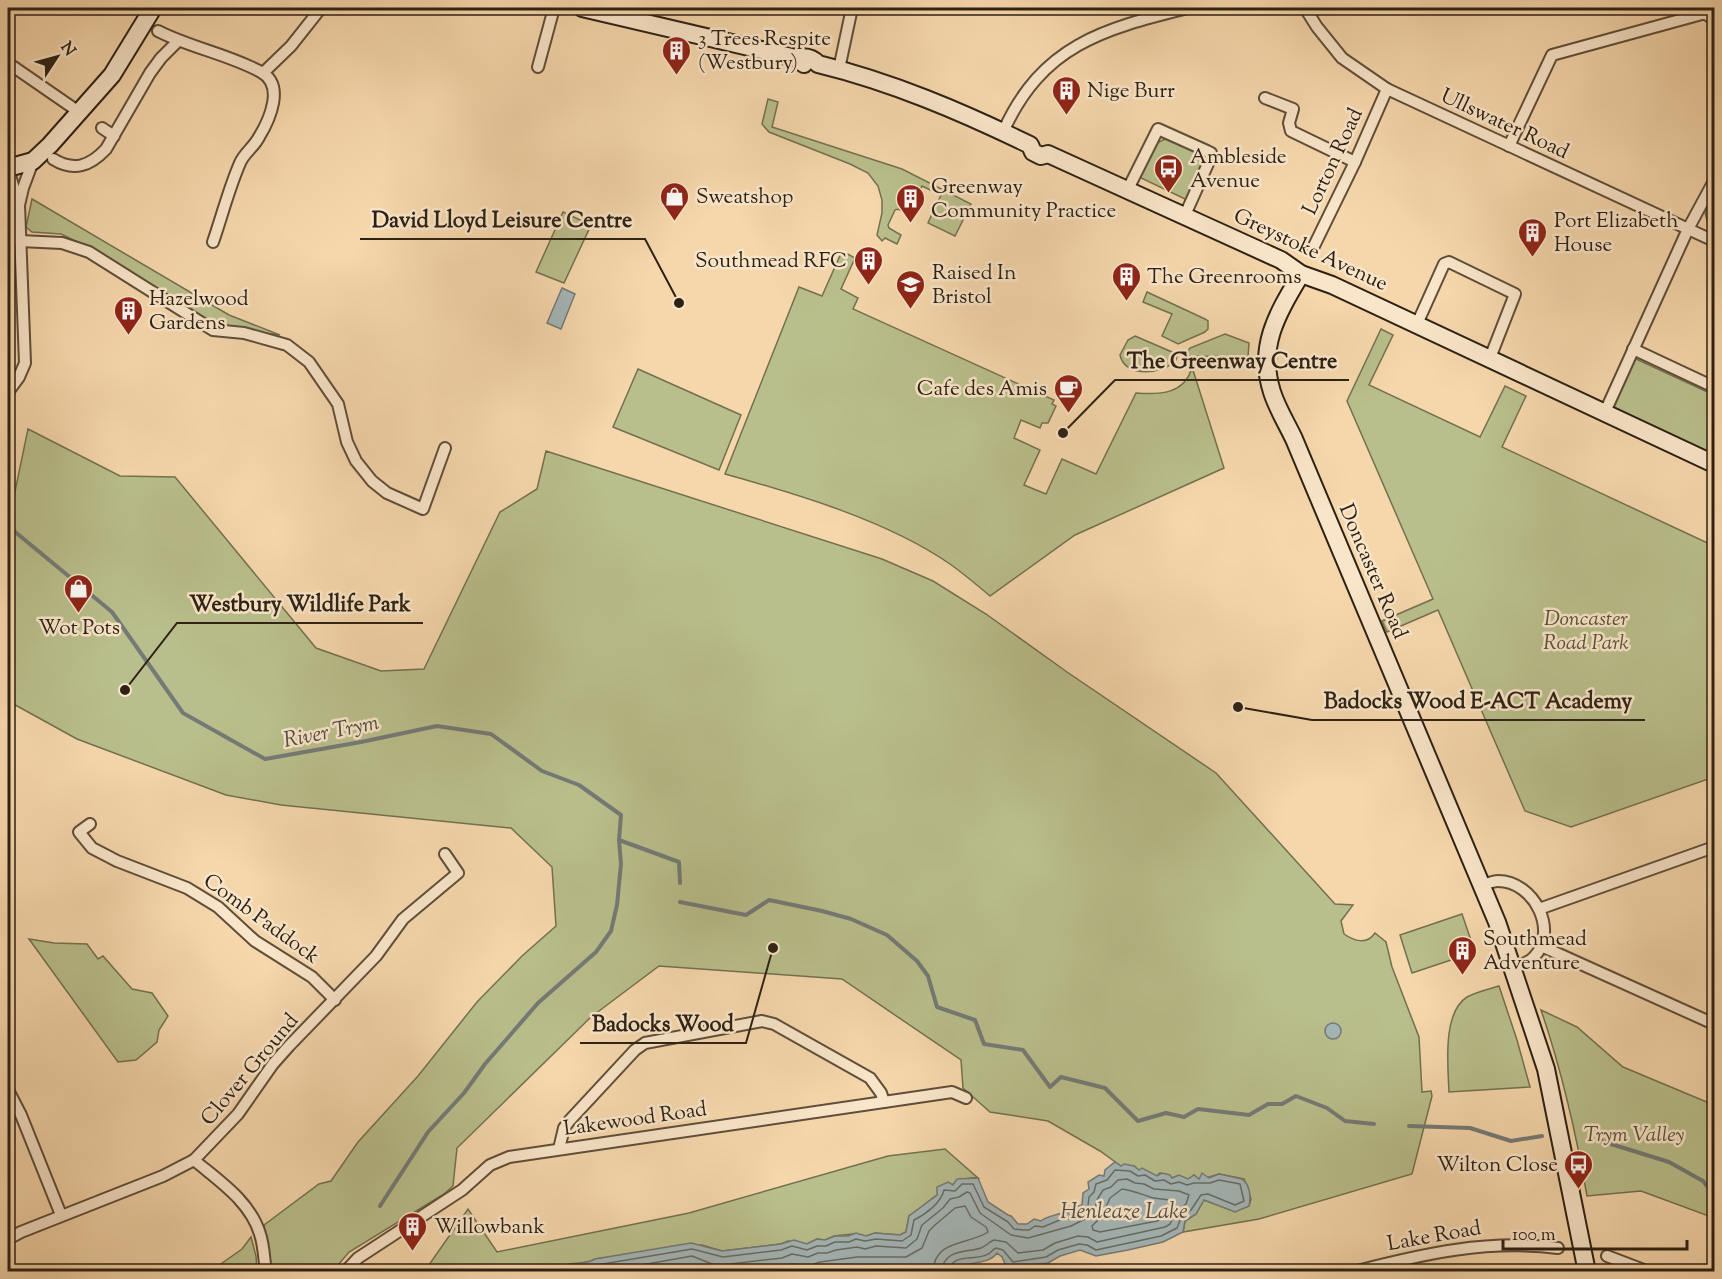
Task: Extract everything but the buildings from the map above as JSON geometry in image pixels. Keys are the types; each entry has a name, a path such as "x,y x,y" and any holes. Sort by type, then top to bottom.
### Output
{"street":[{"path":"8,392 19,377 25,363 19,205 33,161 112,75 153,8"},
{"path":"262,73 291,46 321,8"},
{"path":"538,67 554,8"},
{"name":"Greystoke Avenue","path":"582,8 796,58 800,63 811,66 818,64 839,69 942,105 1030,145 1037,142 1047,147 1048,154 1185,215 1281,260 1301,274 1332,285 1417,324 1714,464"},
{"path":"839,69 852,8"},
{"path":"1003,132 1021,97 1036,78 1068,51 1105,31 1130,22 1188,8"},
{"name":"Ullswater Road","path":"1305,8 1341,58 1387,89 1714,241"},
{"path":"1509,146 1552,55 1702,14 1714,20"},
{"path":"158,30 178,41 203,48 262,73 272,82 275,99 259,138 241,160 213,242"},
{"path":"53,159 70,167 85,165 96,159 106,149 155,66 178,41"},
{"path":"14,52 8,63 79,112"},
{"name":"Lorton Road","path":"1313,248 1387,89"},
{"path":"1265,98 1293,109 1289,123 1291,131 1355,162"},
{"path":"102,128 114,136"},
{"path":"1128,189 1156,131 1161,129 1211,153 1185,215"},
{"path":"19,205 8,168 33,161"},
{"path":"1605,412 1688,229 1714,181"},
{"path":"20,241 62,243 89,252 213,330 244,333 287,345 309,362 338,404 347,442 356,461 372,481 387,493 403,501 423,509 446,448"},
{"path":"1417,324 1444,264 1449,262 1515,294 1490,358"},
{"name":"Doncaster Road","path":"1301,274 1272,327 1267,359 1272,392 1294,439 1497,922 1550,1084 1587,1272"},
{"path":"1634,349 1714,387"},
{"name":"Comb Paddock","path":"90,824 80,832 92,848 117,861 187,888 218,907 255,941 312,977 335,1000"},
{"path":"1539,909 1714,847"},
{"name":"Clover Ground","path":"8,1239 61,1215 163,1176 194,1160 238,1114 281,1055 376,956 403,919 458,873 445,854"},
{"path":"1480,885 1498,881 1512,885 1527,894 1539,909 1543,928 1541,946 1529,961 1513,968"},
{"path":"1541,946 1714,1024"},
{"path":"559,1149 564,1128 570,1120 635,1050 645,1043 762,1021 774,1024 870,1078 881,1093 884,1102"},
{"path":"8,1090 21,1115 61,1215"},
{"name":"Lakewood Road","path":"345,1272 358,1258 446,1201 490,1165 509,1157 952,1092 966,1098"},
{"path":"194,1160 239,1198 252,1216 260,1233 266,1272"},
{"name":"Lake Road","path":"1353,1272 1451,1249 1496,1244 1558,1248"},
{"path":"1607,1256 1648,1272"}],"green space":[{"path":"768,99 778,102 772,127 902,169 971,204 955,236 928,223 941,195 922,186 908,214 898,209 895,210 888,225 901,235 897,244 885,238 882,241 877,235 882,213 882,200 878,186 868,173 769,132 762,124"},
{"path":"1167,139 1199,155 1204,165 1187,200 1139,177 1153,149 1161,141"},
{"path":"32,199 229,315 280,335 214,326 96,251 61,234 32,232 26,227"},
{"path":"1714,199 1714,231 1709,228 1705,213"},
{"path":"563,212 591,225 564,283 536,272"},
{"path":"842,251 855,258 841,289 858,298 853,309 1054,400 1052,404 1056,406 1048,423 1042,423 1040,428 1021,420 1014,438 1040,450 1024,485 1046,494 1062,459 1096,474 1136,393 1154,394 1178,388 1189,376 1192,367 1224,468 1075,535 990,596 950,564 871,522 782,490 725,474 799,287 822,296"},
{"path":"1147,292 1205,319 1208,321 1208,329 1178,344 1162,336 1172,314 1143,302"},
{"name":"Doncaster Road Park","path":"1381,329 1393,335 1369,385 1480,437 1505,386 1526,396 1502,447 1714,546 1714,777 1571,827 1525,811 1438,610 1387,632 1382,621 1433,599 1347,401"},
{"path":"1225,334 1249,343 1248,357 1189,356 1187,353 1190,348"},
{"path":"1135,336 1172,352 1177,356 1176,360 1154,371 1145,372 1129,368 1123,363 1120,355 1128,340"},
{"path":"1634,358 1714,395 1714,455 1611,407"},
{"path":"638,369 741,415 719,470 613,427"},
{"path":"28,429 120,476 175,477 316,648 381,671 424,669 500,512 537,489 546,451 882,559 933,581 986,614 1216,773 1335,904 1353,905 1341,921 1344,934 1360,941 1372,937 1375,933 1386,942 1392,967 1419,1037 1422,1092 1431,1091 1432,1096 1412,1174 1259,1219 1183,1232 1185,1221 1196,1214 1204,1200 1235,1211 1249,1206 1251,1199 1244,1179 1219,1174 1199,1180 1194,1175 1188,1180 1177,1176 1172,1178 1160,1173 1157,1176 1138,1170 1134,1166 1121,1166 1048,1121 990,1112 963,1088 961,1060 842,979 659,966 591,1017 457,1148 453,1186 444,1194 349,1252 333,1271 271,1271 264,1225 319,1184 331,1181 358,1142 418,1076 477,1002 522,956 556,926 552,867 511,828 281,805 226,795 77,739 8,701 8,525"},
{"path":"1462,914 1475,952 1412,973 1400,935"},
{"path":"29,939 54,943 87,944 98,959 103,956 132,989 152,993 168,1016 159,1030 157,1042 136,1060 118,1062"},
{"path":"1499,986 1530,1087 1449,1092 1448,1041 1454,1015 1459,1005 1467,997"},
{"name":"Trym Valley","path":"1541,1010 1577,1027 1623,1067 1714,1105 1714,1218 1641,1191 1587,1196 1568,1102"},
{"path":"945,1149 978,1178 959,1181 942,1191 909,1216 906,1232 900,1235 853,1234 834,1236 825,1240 817,1239 807,1244 788,1241 781,1244 722,1251 702,1245 595,1259 568,1266 566,1271 424,1272 468,1209 497,1252 689,1213 888,1156"},
{"path":"251,1237 257,1271 211,1271 242,1249"}],"water":[{"path":"562,288 575,294 561,329 547,323"},
{"path":"1330,1023 1336,1023 1341,1031 1339,1037 1330,1039 1325,1034 1325,1028"},
{"name":"Henleaze Lake","path":"1115,1162 1121,1166 1124,1164 1134,1166 1139,1170 1142,1168 1157,1176 1162,1173 1172,1178 1179,1175 1188,1179 1194,1175 1199,1179 1202,1173 1209,1178 1219,1174 1242,1179 1249,1191 1249,1206 1235,1212 1204,1200 1196,1214 1185,1221 1183,1232 1163,1242 1096,1256 1080,1250 1060,1256 1048,1263 1007,1268 1002,1257 997,1253 988,1260 958,1268 953,1272 566,1271 569,1264 691,1243 722,1251 781,1244 794,1240 807,1244 817,1239 825,1240 856,1233 866,1236 875,1233 900,1235 906,1232 909,1216 937,1195 937,1187 948,1182 953,1185 957,1179 978,1178 988,1202 1011,1216 1018,1224 1027,1224 1034,1219 1041,1221 1054,1215 1068,1213 1071,1209 1082,1205 1083,1193 1089,1189 1088,1182 1099,1175 1104,1176 1105,1170"}],"waterway":[{"name":"River Trym","path":"8,526 112,612 183,713 265,759 437,726 491,734 542,771 579,785 621,815 619,840 679,862 680,883"},
{"path":"380,1206 428,1132 464,1093 485,1064 538,1003 596,952 611,931 617,905 621,864 619,840"},
{"name":"River Trym","path":"680,902 746,915 769,900 851,919 887,935 917,961 928,976 937,1007 975,1020 984,1044 1023,1050 1050,1087 1061,1077 1105,1088 1138,1121 1166,1113 1184,1117 1198,1109 1249,1115 1268,1104 1282,1104 1296,1096 1327,1108 1345,1121 1374,1124"},
{"name":"River Trym","path":"1409,1126 1470,1128 1511,1141 1542,1136"},
{"name":"River Trym","path":"1598,1140 1669,1162 1703,1181 1714,1195"}],"place":[{"name":"3 Trees Respite (Westbury)","path":"677,76"},
{"name":"Nige Burr","path":"1066,116"},
{"name":"Ambleside Avenue","path":"1169,194"},
{"name":"Sweatshop","path":"675,222"},
{"name":"Greenway Community Practice","path":"910,224"},
{"name":"Port Elizabeth House","path":"1533,258"},
{"name":"Southmead RFC","path":"868,286"},
{"name":"The Greenrooms","path":"1126,302"},
{"name":"David Lloyd Leisure Centre","path":"679,303"},
{"name":"Raised In Bristol","path":"911,310"},
{"name":"Hazelwood Gardens","path":"128,336"},
{"name":"Cafe des Amis","path":"1068,414"},
{"name":"The Greenway Centre","path":"1063,433"},
{"name":"Wot Pots","path":"79,614"},
{"name":"Westbury Wildlife Park","path":"125,690"},
{"name":"Badocks Wood E-ACT Academy","path":"1238,707"},
{"name":"Badocks Wood","path":"773,948"},
{"name":"Southmead Adventure","path":"1462,976"},
{"name":"Wilton Close","path":"1579,1190"},
{"name":"Willowbank","path":"413,1252"}]}
